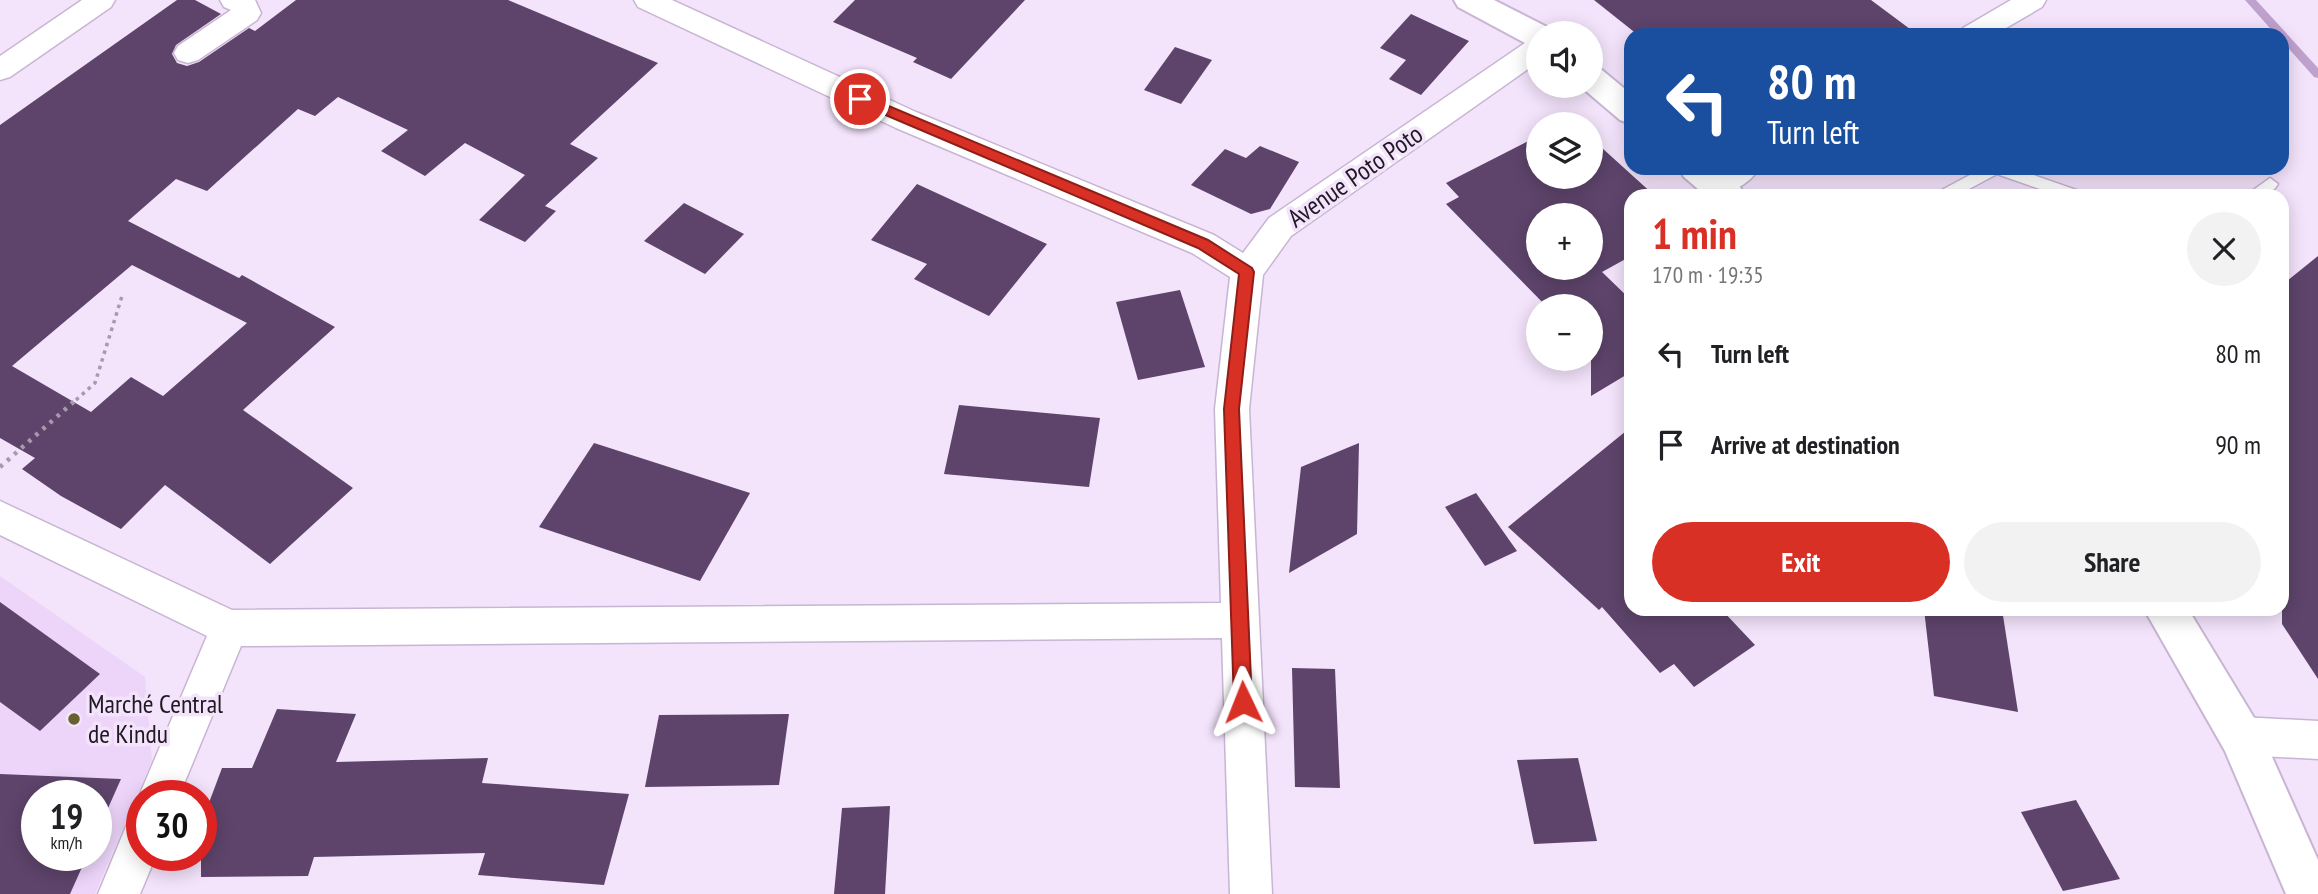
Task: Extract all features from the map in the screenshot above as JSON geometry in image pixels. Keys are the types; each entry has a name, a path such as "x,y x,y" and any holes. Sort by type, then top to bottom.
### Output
{"main road":[{"path":"1469,0 1526,30"},
{"path":"1603,88 1624,106"},
{"path":"2169,616 2241,737 2309,894"}],"street":[{"path":"0,70 102,0"},
{"path":"188,53 247,13 244,5 234,0"},
{"path":"648,0 906,120 1203,244 1247,272"},
{"path":"1985,28 2032,0"},
{"name":"Avenue Poto Poto","path":"1251,894 1231,409 1247,272 1280,227 1526,56"},
{"path":"1713,183 1730,175"},
{"path":"0,517 229,628 1240,620"},
{"path":"166,780 229,628"},
{"path":"2241,737 2318,740"},
{"path":"119,894 129,871"}],"lane":[{"path":"1956,189 1983,175"},
{"path":"2016,175 2057,189"},
{"path":"2263,189 2270,184"}],"path":[{"path":"0,467 95,383 122,296"}],"shaded area":[{"name":"Marché Central de Kindu","path":"0,576 145,677 152,760 143,780 126,780 126,821 112,854 112,780 21,780 21,871 105,871 95,894 0,894"}],"building":[{"path":"177,0 195,0 221,14 176,45 172,54 177,63 187,66 199,62 249,28 255,31 296,0 508,0 658,63 570,144 598,158 545,206 556,211 525,242 479,220 525,175 465,143 425,176 381,151 408,130 338,97 315,116 298,109 207,191 176,179 128,221 239,278 242,275 335,327 243,410 353,488 270,564 165,485 121,529 61,496 22,469 35,458 0,438 0,125","holes":["132,265 247,323 163,396 131,377 91,412 12,366"]},
{"path":"855,0 1025,0 951,79 913,62 917,58 833,22"},
{"path":"1594,0 1871,0 1909,28 1629,28"},
{"path":"1411,14 1469,41 1421,95 1389,79 1406,60 1380,48"},
{"path":"1175,47 1212,60 1181,104 1144,90"},
{"path":"1526,142 1526,189 1603,189 1603,149 1624,168 1624,175 1632,175 1647,189 1624,189 1624,260 1603,271 1603,203 1526,203 1526,280 1603,280 1603,273 1624,293 1624,376 1591,396 1591,371 1603,371 1603,294 1534,294 1446,204 1459,197 1446,183"},
{"path":"1260,146 1299,162 1270,209 1251,214 1191,185 1225,149 1246,158"},
{"path":"917,184 1047,244 989,316 914,279 927,264 871,240"},
{"path":"684,203 744,234 705,274 644,241"},
{"path":"2318,256 2318,679 2282,624 2282,616 2289,616 2289,279"},
{"path":"1180,290 1205,367 1138,380 1116,302"},
{"path":"959,405 1100,418 1089,487 944,474"},
{"path":"1624,433 1624,616 1728,616 1755,645 1694,687 1674,664 1660,673 1602,607 1599,610 1508,527"},
{"path":"594,443 750,493 700,581 539,527"},
{"path":"1359,443 1357,534 1289,573 1301,467"},
{"path":"1476,493 1517,551 1485,566 1445,507"},
{"path":"0,602 100,674 40,731 0,702"},
{"path":"1925,616 2003,616 2018,712 1934,696"},
{"path":"1292,668 1335,669 1340,788 1295,787"},
{"path":"277,709 356,714 336,762 488,758 482,783 629,794 604,885 478,875 485,853 314,857 308,876 201,877 201,871 217,871 217,781 222,768 252,768"},
{"path":"789,714 779,785 645,787 659,715"},
{"path":"1578,758 1597,841 1534,844 1517,760"},
{"path":"0,774 121,779 112,799 112,780 21,780 21,871 80,871 70,894 0,894"},
{"path":"2076,800 2120,879 2063,891 2021,812"},
{"path":"890,806 885,894 834,894 842,808"}],"waterway":[{"path":"2250,0 2276,28"},
{"path":"2289,42 2318,74"}],"place":[{"name":"Marché Central de Kindu","path":"74,719"}],"route":[{"path":"860,99 1203,244 1247,272 1231,409 1243,702"}]}
